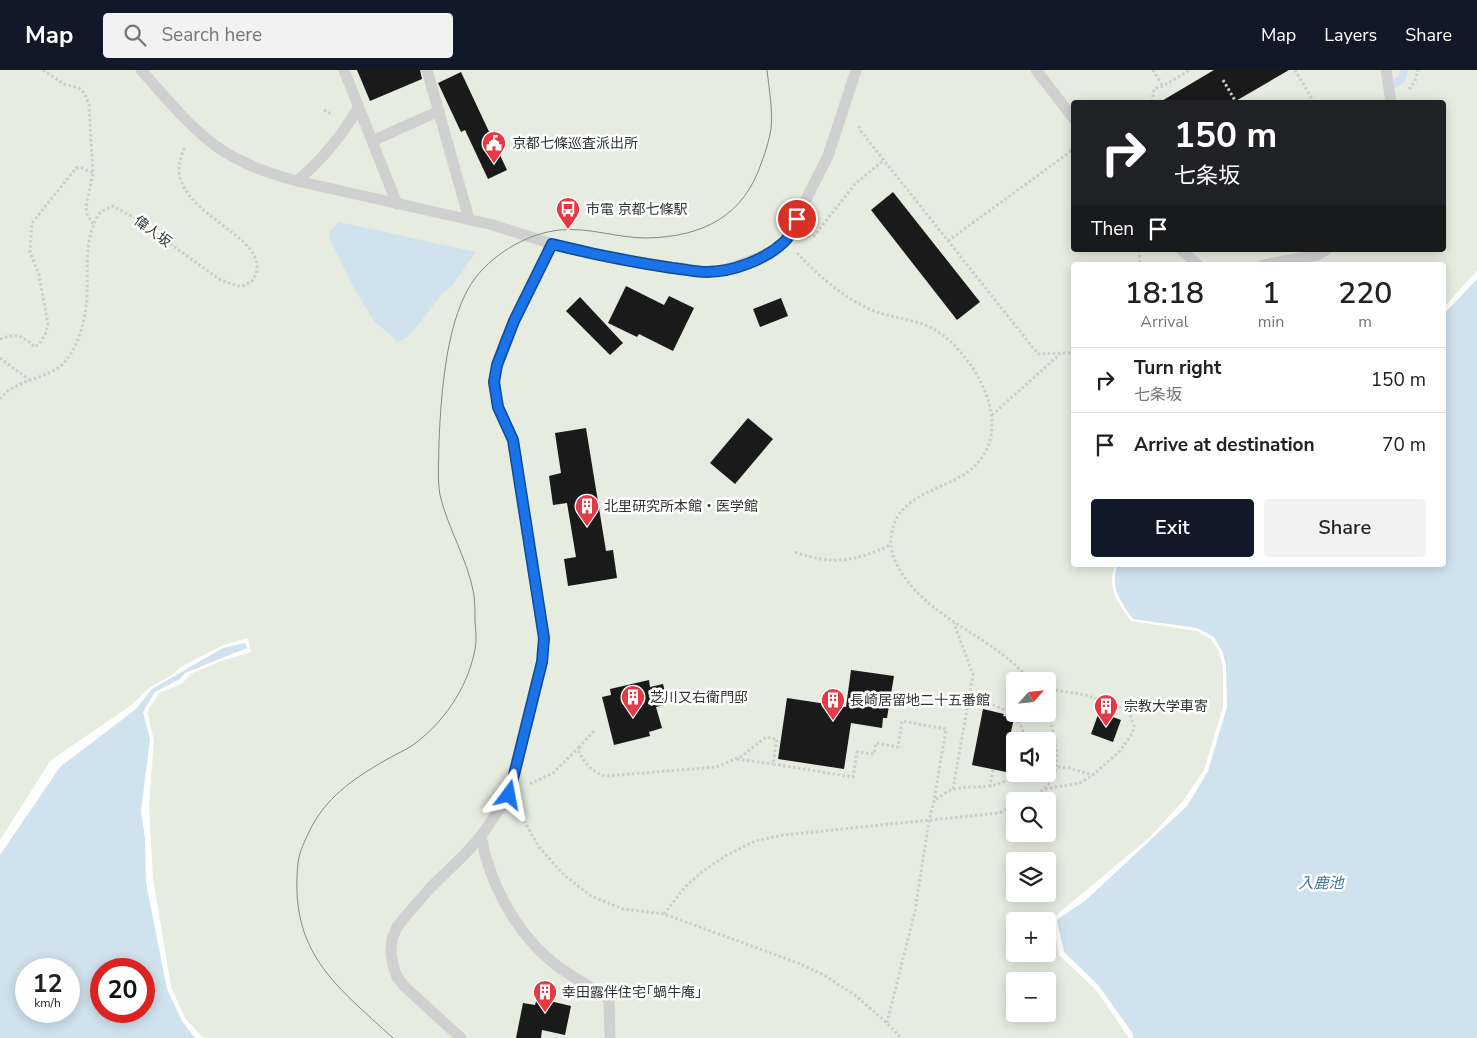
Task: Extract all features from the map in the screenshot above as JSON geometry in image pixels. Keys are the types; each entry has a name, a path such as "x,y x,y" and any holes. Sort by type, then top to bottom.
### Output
{"lane":[{"path":"141,70 183,116 216,146 259,170 297,181 493,225 552,244 618,259 706,272 740,266 772,251 785,241 828,156 856,70"},
{"path":"344,70 397,204"},
{"path":"427,70 469,219"},
{"path":"1036,70 1071,115"},
{"path":"1386,70 1391,100"},
{"path":"297,181 338,141 358,108"},
{"path":"372,141 439,111"},
{"path":"461,1038 405,987 397,977 392,965 390,952 392,939 401,922 425,894 466,854 481,836 509,795 542,662 544,638 513,440 498,407 494,382 497,365 514,321 552,244"},
{"path":"1184,252 1195,262"},
{"path":"1279,262 1317,255 1322,252"},
{"path":"481,836 484,856 492,878 508,907 535,946 550,961 609,999 610,1038"}],"path":[{"path":"44,70 68,85 80,88 85,94 90,110 94,173 86,206 87,214 94,226"},
{"path":"1153,70 1163,86"},
{"path":"1152,100 1154,89 1163,86 1190,70"},
{"path":"1294,70 1312,100"},
{"path":"1222,80 1235,100"},
{"path":"847,95 860,130 1038,354 1060,354 1071,350"},
{"name":"偉人坂","path":"0,399 9,389 31,381 62,364 68,358 81,331 86,305 87,260 94,226 101,212 113,206 132,216 219,279 237,286 243,286 252,282 258,269 251,251 239,238 192,200 179,178 178,165 189,141"},
{"path":"948,241 1071,151"},
{"path":"806,236 814,236 855,184 884,160"},
{"path":"0,338 12,335 24,336 35,347 45,335 48,325 39,275 30,252 32,223 76,168 82,168 94,173"},
{"path":"785,241 821,278 871,310 938,331 973,369 986,392 992,414 993,428 991,439 982,458 967,473 906,506 894,523 890,545 897,565 916,591 954,623 1012,662 1021,672"},
{"path":"992,414 1060,354"},
{"path":"0,358 31,381"},
{"path":"796,552 820,560 846,560 871,554 890,545"},
{"path":"952,789 973,675 954,623"},
{"path":"1046,788 1080,783 1094,775 1127,742 1134,726 1126,710 1086,695 1056,690"},
{"path":"969,697 998,706 1012,714 1023,732"},
{"path":"736,759 853,777 857,752 874,754 876,743 898,747 902,722 946,729 915,911 887,1023"},
{"path":"594,730 553,773 509,795 540,847 564,875 591,896 623,909 664,914 789,960 824,975 856,996 901,1038"},
{"path":"580,746 579,752 584,762 598,774 606,776 716,767 736,759 766,737 777,739 773,764"},
{"path":"1056,768 1069,768 1094,775"},
{"path":"990,787 994,769"},
{"path":"934,802 952,789 990,787 1006,780"},
{"path":"1039,792 1051,782"},
{"path":"664,914 685,887 704,870 755,841 783,835 999,813 1006,810"}],"shaded area":[{"path":"0,70 1477,70 1477,271 1446,305 1446,262 1071,262 1071,567 1115,567 1112,581 1115,595 1131,621 1197,631 1211,639 1219,652 1223,666 1223,707 1204,770 1183,801 1150,837 1056,916 1056,912 1006,912 1006,962 1056,962 1056,940 1059,955 1096,990 1129,1038 203,1038 185,1018 171,987 153,878 149,805 154,740 147,712 159,693 183,683 190,674 224,660 251,652 248,638 221,646 179,668 174,674 149,688 133,704 51,760 0,840"}],"water":[{"path":"339,222 476,252 451,287 443,293 409,336 398,342 374,321 355,290 330,239 329,233"},
{"name":"入鹿池","path":"1477,279 1477,1038 1133,1038 1133,1034 1099,986 1064,952 1057,920 1086,900 1187,806 1208,771 1227,707 1226,665 1222,651 1214,637 1197,628 1133,619 1124,606 1116,588 1117,567 1446,567 1446,312"},
{"path":"245,643 247,648 185,673 180,679 155,692 143,712 150,739 141,811 145,838 146,883 167,989 182,1021 195,1038 0,1038 0,855 60,767 136,709 152,689 223,648"}],"building":[{"path":"357,70 420,70 422,79 370,101"},
{"path":"1214,70 1289,70 1237,100 1163,100"},
{"path":"461,72 507,170 488,179 465,130 461,132 438,83"},
{"path":"893,192 980,302 957,320 871,210"},
{"path":"626,286 664,305 669,296 694,308 673,351 639,334 637,337 608,323"},
{"path":"580,297 623,343 610,355 566,311"},
{"path":"781,298 788,316 760,327 753,309"},
{"path":"748,418 773,439 735,484 710,463"},
{"name":"北里研究所本館・医学館","path":"586,428 606,551 613,550 617,578 568,586 564,559 576,557 567,503 553,505 549,476 561,473 555,433"},
{"name":"長崎居留地二十五番館","path":"851,670 894,676 887,718 883,718 882,728 851,723 844,769 778,759 787,698 846,707"},
{"name":"芝川又右衛門邸","path":"649,680 650,687 663,684 668,704 656,707 662,728 649,732 650,736 614,745 602,697 611,695 610,689"},
{"path":"983,709 1004,714 1006,722 1013,722 1011,732 1006,732 1006,772 972,765"},
{"name":"宗教大学車寄","path":"1099,712 1121,720 1113,742 1091,734"},
{"name":"幸田露伴住宅｢蝸牛庵｣","path":"537,998 571,1006 565,1035 542,1030 541,1038 516,1038 523,1003 535,1005"}],"waterway":[{"path":"1395,84 1402,79 1404,70"}],"tram line":[{"path":"393,1038 352,1000 320,964 309,943 301,920 297,894 298,863 309,832 323,809 332,799 351,782 410,747 434,727 459,693 475,650 474,595 467,569 444,508 439,482 440,423 444,379 447,356 458,312 466,293 484,268 514,245 537,235 571,229 635,238 666,237 703,228 732,210 744,197 754,180 768,141 771,129 771,99 767,70"}],"place":[{"name":"京都七條巡査派出所","path":"494,164"},
{"name":"市電 京都七條駅","path":"568,230"},
{"name":"北里研究所本館・医学館","path":"587,527"},
{"name":"芝川又右衛門邸","path":"633,718"},
{"name":"長崎居留地二十五番館","path":"833,721"},
{"name":"宗教大学車寄","path":"1106,727"},
{"name":"幸田露伴住宅｢蝸牛庵｣","path":"545,1013"}],"route":[{"path":"509,795 544,654 544,638 513,440 498,407 494,382 497,365 514,321 552,244 618,259 706,272 740,266 772,251 785,241 797,219"}]}
